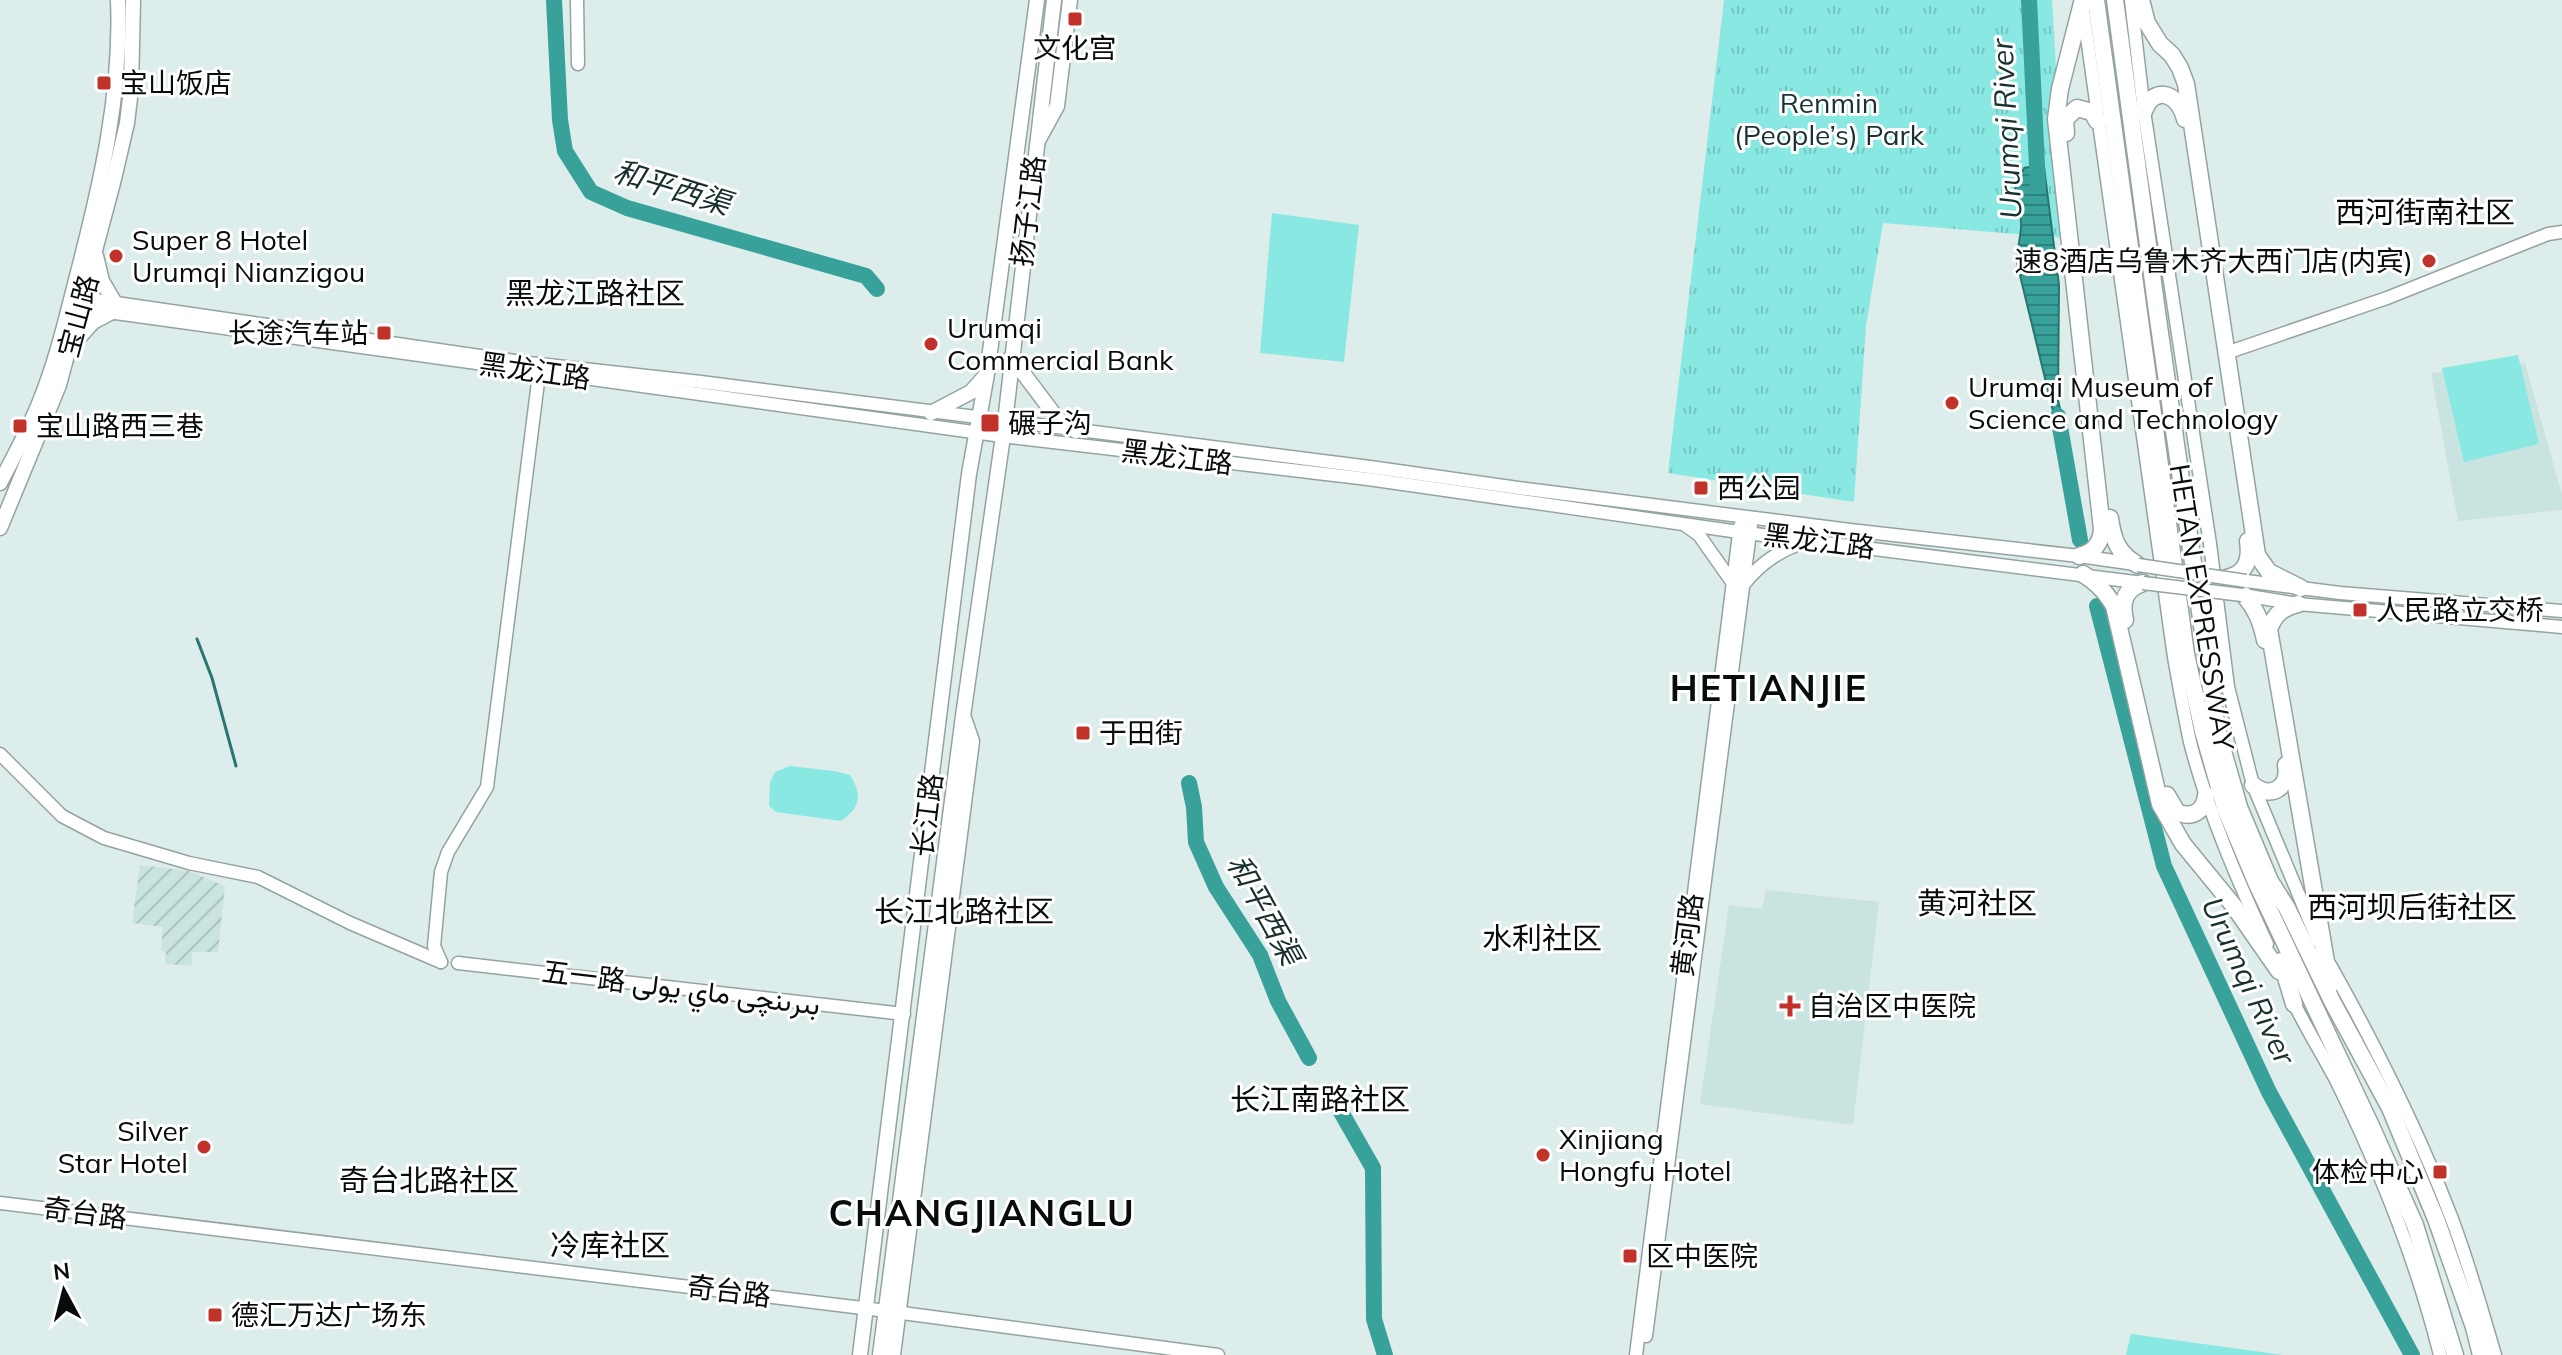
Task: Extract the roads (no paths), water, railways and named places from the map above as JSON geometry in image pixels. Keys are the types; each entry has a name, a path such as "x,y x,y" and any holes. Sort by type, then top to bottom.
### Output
{"highway":[{"name":"HETAN EXPRESSWAY","path":"2115,0 2217,730 2239,807 2270,881 2287,908 2333,1003 2390,1108 2436,1219 2481,1355"},
{"path":"2141,0 2147,23 2176,62 2186,84 2257,555 2269,572 2299,596 2273,618 2269,629 2333,1003"},
{"name":"HETAN EXPRESSWAY","path":"2087,1 2186,654 2203,731 2225,808 2261,894 2415,1225 2455,1355"},
{"path":"2079,556 2093,550 2102,537 2102,529 2056,119 2060,89 2087,1"},
{"path":"2144,111 2151,100 2163,95 2175,98 2183,109 2250,553 2245,568 2226,578"},
{"path":"2097,121 2092,112 2077,108 2068,114 2065,124 2112,531 2120,552 2138,565"},
{"path":"2083,574 2096,582 2114,606 2160,804 2183,844 2233,905 2279,971"},
{"path":"2143,583 2129,591 2123,606 2161,783 2173,808 2182,814 2199,811 2206,801 2206,795"},
{"path":"2244,590 2262,623 2287,772 2285,784 2275,791 2263,792 2253,785"},
{"path":"2261,894 2294,1004"}],"main road":[{"name":"宝山路","path":"0,528 59,385 71,346 110,131 118,54 118,0"},
{"name":"宝山路","path":"0,483 40,402 95,252 127,123 134,60 133,0"},
{"path":"577,0 578,64"},
{"name":"扬子江路","path":"978,425 1037,0"},
{"name":"扬子江路","path":"1003,429 1054,0"},
{"path":"1035,146 1057,106 1070,0"},
{"path":"2131,0 2144,111 2210,544 2228,687 2253,785 2325,958 2375,1045 2433,1173 2451,1216 2495,1355"},
{"path":"2087,1 2097,121 2174,657 2191,742 2206,795 2238,880 2294,1004 2337,1083 2385,1192 2440,1355"},
{"path":"2229,352 2387,298 2548,234 2562,232"},
{"path":"71,346 93,322 113,308 95,252"},
{"name":"黑龙江路","path":"77,303 1744,532 2143,583 2244,590"},
{"path":"1011,357 1057,418 1076,431"},
{"name":"黑龙江路","path":"540,368 701,382 931,413 978,425"},
{"path":"0,754 62,816 104,838 189,863 258,877 350,923 441,962 434,946 441,872 448,852 487,787 540,368"},
{"path":"931,413 971,392 987,374"},
{"name":"长江路","path":"860,1355 942,689 978,425"},
{"name":"黑龙江路","path":"1003,429 1076,431 2079,556 2226,578 2244,590"},
{"name":"长江路","path":"880,1355 893,1312 963,716 1003,429"},
{"name":"黄河路","path":"1644,1355 1746,516"},
{"path":"1682,523 1699,535 1738,583 1773,555 1810,540"},
{"name":"黄河路","path":"1636,1355 1738,583"},
{"path":"2244,590 2562,627"},
{"path":"2299,596 2562,611"},
{"name":"五一路 بىرىنچى ماي يولى","path":"458,963 904,1014"},
{"name":"奇台路","path":"0,1203 867,1308 1218,1355"},
{"path":"893,1312 893,1355"}],"waterway":[{"name":"和平西渠","path":"554,0 560,120 565,151 591,192 627,208 866,276 877,289"},
{"name":"Urumqi River","path":"2029,0 2038,186"},
{"name":"Urumqi River","path":"2058,416 2080,540"},
{"name":"Urumqi River","path":"2097,606 2164,866 2269,1092 2412,1355"},
{"path":"197,639 212,678 236,766"},
{"name":"和平西渠","path":"1189,783 1196,842 1216,887 1260,955 1278,1001 1309,1058"},
{"name":"和平西渠","path":"1329,1091 1373,1168 1374,1319 1385,1355"}],"place":[{"name":"文化宫","path":"1075,19"},
{"name":"宝山饭店","path":"104,83"},
{"name":"Super 8 Hotel Urumqi Nianzigou","path":"116,256"},
{"name":"速8酒店乌鲁木齐大西门店(内宾)","path":"2429,261"},
{"name":"长途汽车站","path":"384,333"},
{"name":"Urumqi Commercial Bank","path":"931,344"},
{"name":"Urumqi Museum of Science and Technology","path":"1952,403"},
{"name":"碾子沟","path":"990,423"},
{"name":"宝山路西三巷","path":"20,426"},
{"name":"西公园","path":"1701,488"},
{"name":"人民路立交桥","path":"2360,610"},
{"name":"于田街","path":"1083,733"},
{"name":"自治区中医院","path":"1790,1006"},
{"name":"Silver Star Hotel","path":"204,1147"},
{"name":"Xinjiang Hongfu Hotel","path":"1543,1155"},
{"name":"体检中心","path":"2440,1172"},
{"name":"区中医院","path":"1630,1256"},
{"name":"德汇万达广场东","path":"215,1315"}],"district":[{"name":"西河街南社区","path":"2425,213"},
{"name":"黑龙江路社区","path":"595,294"},
{"name":"HETIANJIE","path":"1769,688"},
{"name":"黄河社区","path":"1977,904"},
{"name":"西河坝后街社区","path":"2412,908"},
{"name":"长江北路社区","path":"964,912"},
{"name":"水利社区","path":"1542,939"},
{"name":"长江南路社区","path":"1320,1100"},
{"name":"奇台北路社区","path":"429,1181"},
{"name":"CHANGJIANGLU","path":"982,1213"},
{"name":"冷库社区","path":"610,1246"}],"park label":[{"name":"Renmin (People’s) Park","path":"1829,119"}]}
